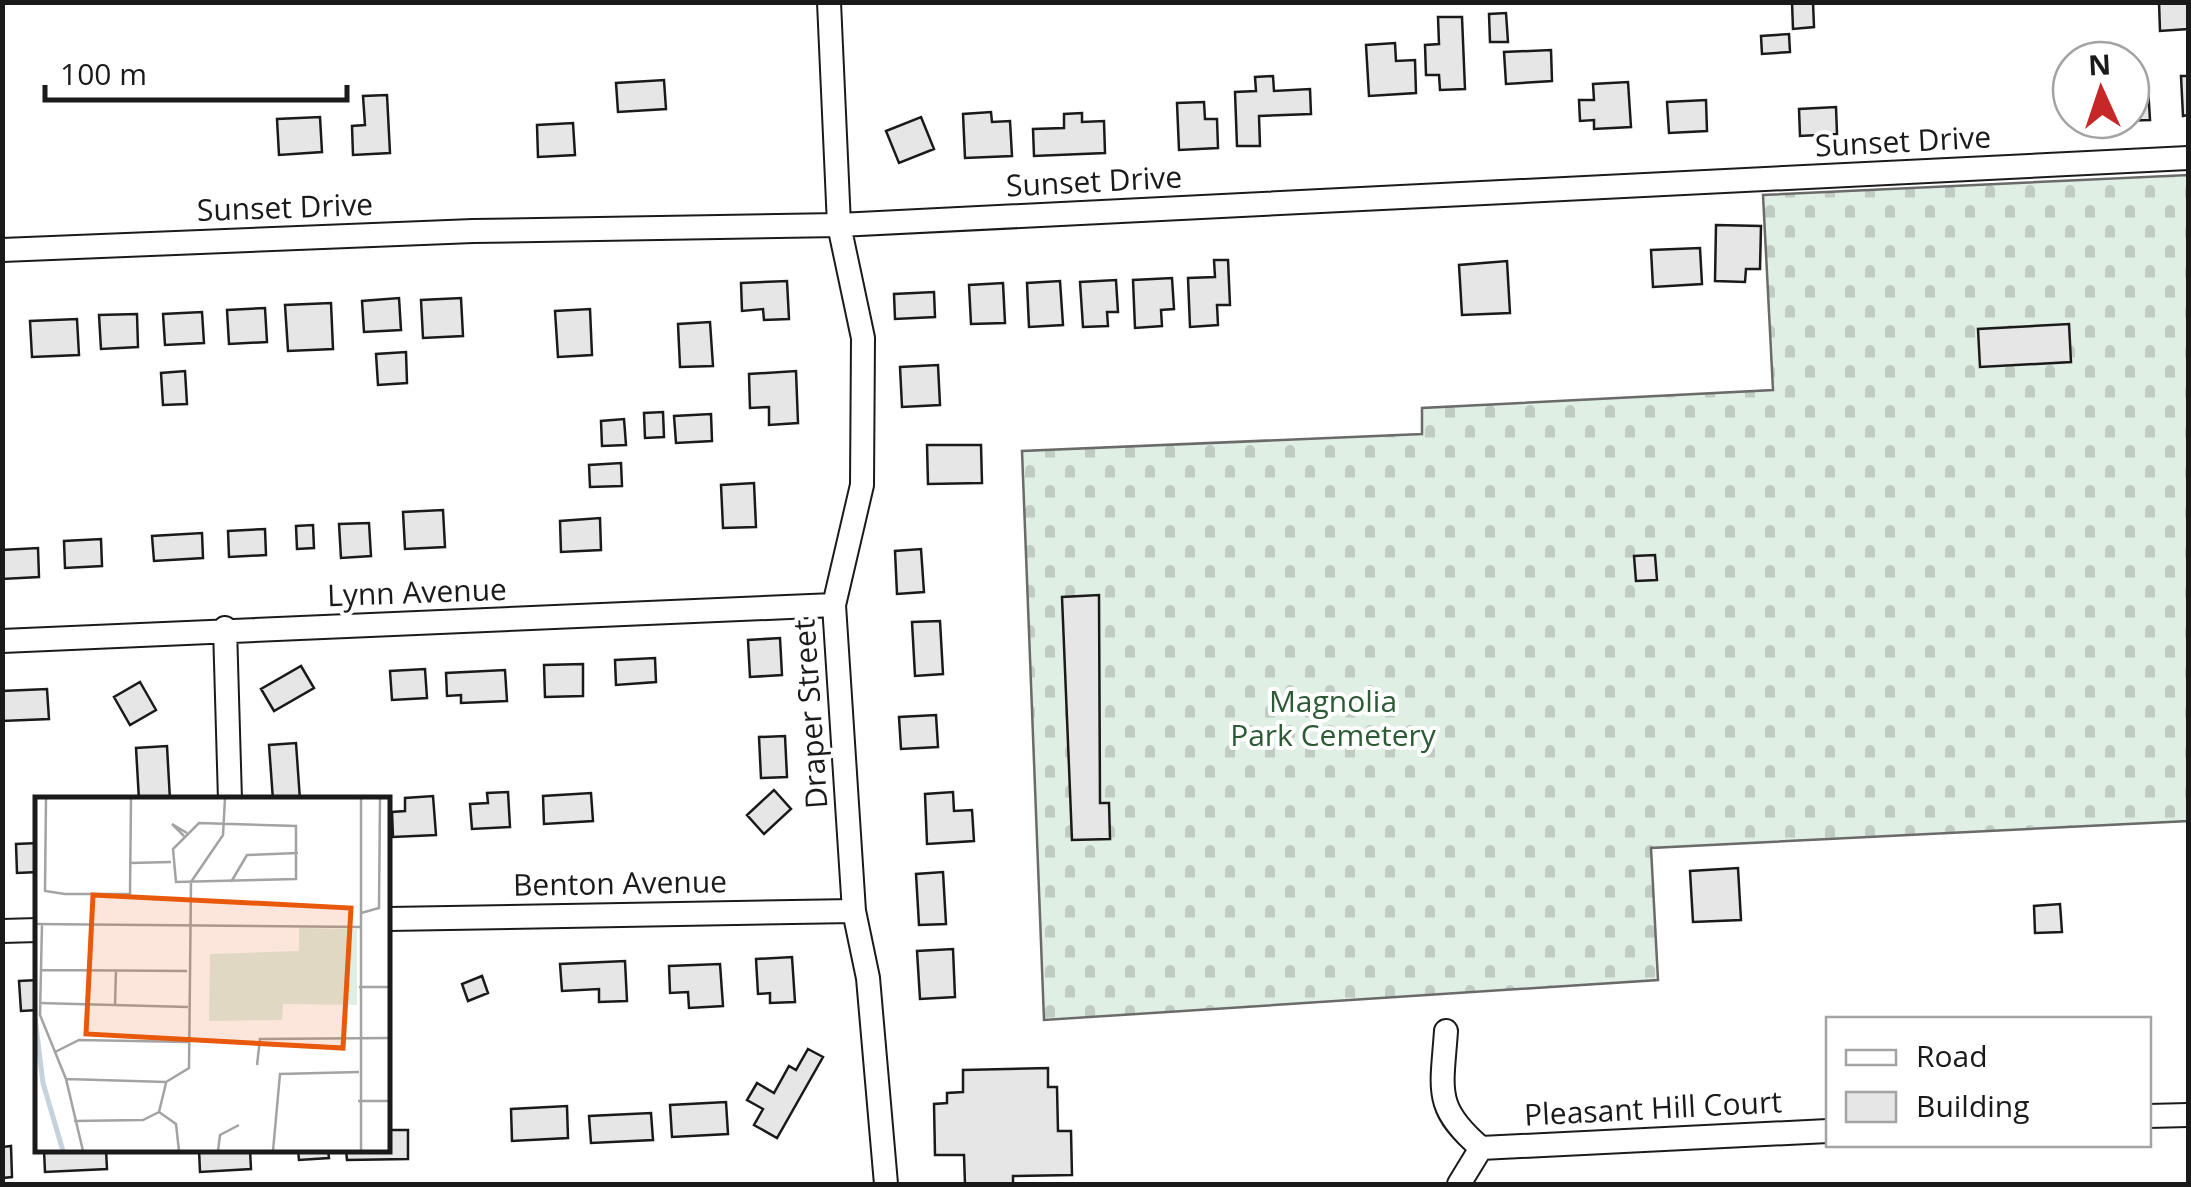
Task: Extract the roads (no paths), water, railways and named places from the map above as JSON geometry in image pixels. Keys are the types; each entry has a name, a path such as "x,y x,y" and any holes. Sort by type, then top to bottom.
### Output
{"street":[{"name":"Draper Street","path":"830,2 838,225 863,338 862,485 834,604 854,912 868,978 886,1184"},
{"name":"Sunset Drive","path":"2,250 473,230 838,225 2188,158"},
{"name":"Lynn Avenue","path":"2,641 225,628 351,627 834,604"},
{"path":"225,628 230,797"},
{"name":"Benton Avenue","path":"390,919 854,912"},
{"path":"2,931 35,930"},
{"path":"1446,1031 1442,1092 1451,1122 1481,1148 1459,1184"},
{"path":"2151,1116 2188,1114"},
{"name":"Pleasant Hill Court","path":"1481,1148 1826,1130"}],"park label":[{"name":"Magnolia Park Cemetery","path":"1333,719"}]}
